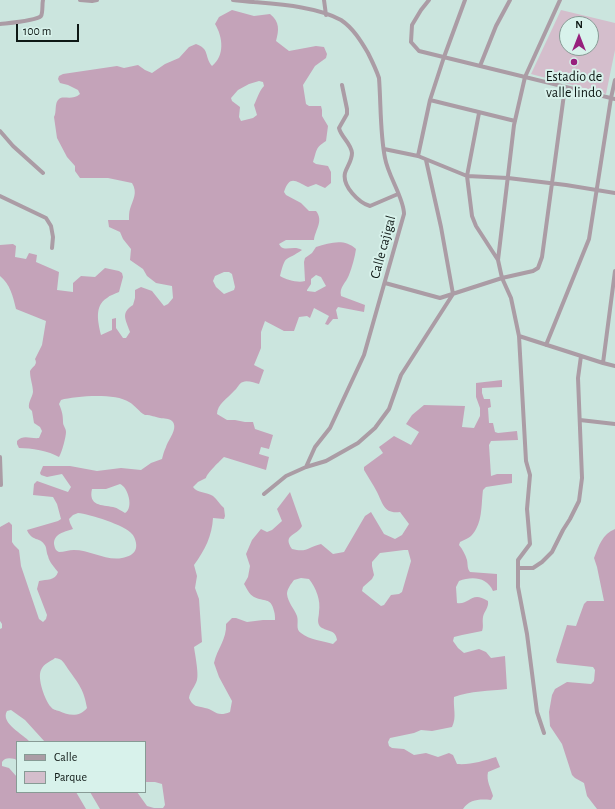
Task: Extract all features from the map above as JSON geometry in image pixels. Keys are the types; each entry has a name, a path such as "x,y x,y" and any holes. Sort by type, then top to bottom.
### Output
{"street":[{"path":"0,24 30,20 40,17 42,15 43,0"},
{"path":"80,0 97,0"},
{"name":"Calle cajigal","path":"233,0 312,9 341,20 355,33 377,70 379,78 384,149 388,173 404,207 404,214 364,354 330,428 315,447 306,467"},
{"path":"324,0 326,14"},
{"path":"429,0 412,25 411,42 419,51 613,98"},
{"path":"418,156 430,100 465,0"},
{"path":"480,66 496,26 510,0"},
{"path":"544,733 537,712 527,634 518,587 518,560 530,544 527,509 530,475 526,460 519,336 511,298 502,278 498,260 515,121 525,77 560,0"},
{"path":"546,345 589,239 615,80"},
{"path":"342,85 347,114 339,128 352,151 351,160 345,174 347,185 360,201 370,206 398,194"},
{"path":"385,283 440,298 502,278 533,271 538,268 542,257 565,87"},
{"path":"430,100 515,121"},
{"path":"479,113 467,176 472,216 476,226 498,260"},
{"path":"0,131 13,146 43,173"},
{"path":"384,149 418,156 467,176 508,178 552,183 615,193"},
{"path":"264,494 286,476 306,467 326,461 358,443 375,428 390,409 402,375 453,294 441,227 426,160"},
{"path":"0,196 46,218 51,226 53,237 52,248"},
{"path":"603,363 615,270"},
{"path":"519,336 615,366"},
{"path":"518,568 533,568 542,562 552,552 579,501 582,478 578,378 581,356"},
{"path":"580,420 615,424"},
{"path":"0,457 1,485"}],"green space":[{"name":"Estadio de valle lindo","path":"561,10 586,16 559,16 559,56 599,56 599,19 615,23 615,50 606,94 531,74"}],"shaded area":[{"path":"232,10 254,16 270,14 276,20 278,26 276,41 289,51 316,46 324,47 327,54 326,58 315,66 303,85 306,104 309,106 321,106 322,116 328,126 326,141 318,148 313,162 328,166 331,172 331,183 325,188 316,184 308,187 291,181 286,186 284,192 286,195 301,203 309,211 316,211 319,222 314,240 286,240 279,244 283,248 296,248 302,250 285,261 280,276 292,281 305,281 305,258 312,253 316,247 337,242 347,243 356,249 348,278 341,290 341,296 365,305 364,312 338,307 336,310 338,319 333,319 328,325 325,324 329,316 314,308 310,318 307,316 299,317 294,331 284,331 265,321 261,332 261,348 254,365 264,370 259,384 245,381 223,401 217,410 217,414 227,420 253,422 255,429 273,435 269,449 261,447 259,454 269,457 266,470 224,457 211,470 206,478 198,482 193,487 214,497 224,508 225,516 224,519 213,518 207,543 194,565 197,576 195,588 199,599 202,642 194,647 197,677 189,698 196,706 208,709 218,714 230,712 232,701 219,677 214,663 215,658 225,634 226,624 232,618 247,622 275,620 273,607 271,604 267,601 252,596 244,584 248,577 250,566 246,554 252,540 261,529 267,532 272,530 282,521 277,509 290,492 302,526 289,538 289,544 292,549 304,550 321,544 333,554 344,552 365,516 371,512 384,534 395,539 402,535 409,524 400,512 387,510 364,470 364,467 383,453 379,447 394,436 411,445 419,432 406,424 412,415 424,405 465,406 462,427 474,428 480,416 480,408 476,397 476,383 502,380 502,387 482,388 482,393 484,399 490,399 491,407 488,408 489,423 493,423 495,432 517,431 518,440 491,441 489,445 491,476 497,474 512,474 512,483 486,487 483,490 481,514 478,526 471,536 460,542 459,545 463,550 470,572 497,574 497,590 493,591 487,583 479,579 469,578 459,581 456,587 457,603 465,602 474,597 478,597 488,601 488,603 483,617 482,631 454,637 453,641 464,653 479,649 486,652 491,658 505,656 507,689 473,692 454,697 455,716 452,727 432,731 421,730 390,738 388,742 389,746 392,748 404,749 414,755 426,753 438,757 449,753 453,755 457,764 472,763 496,757 500,767 488,772 488,781 493,796 491,800 472,801 463,809 100,809 91,793 138,793 147,806 163,808 165,805 162,784 146,782 146,741 44,741 25,720 11,710 7,711 6,715 9,724 29,741 16,741 16,760 8,758 2,762 2,766 9,768 16,776 16,793 77,793 86,809 0,809 0,629 2,628 2,624 0,621 0,527 9,522 12,525 12,542 19,550 21,566 39,619 43,622 47,615 37,589 39,581 53,578 58,572 52,565 43,542 33,538 27,530 61,519 57,504 53,497 33,495 34,484 37,481 68,492 71,487 62,474 47,477 41,475 40,473 43,466 70,466 97,471 121,468 141,470 151,463 162,459 174,430 174,424 168,419 145,415 131,403 123,399 105,396 76,397 61,400 59,404 66,432 64,444 59,457 40,450 19,448 17,441 19,439 24,437 39,438 42,431 40,427 34,423 32,411 29,408 33,392 30,371 36,364 35,359 42,345 46,321 16,309 9,287 0,276 0,245 13,244 16,246 15,257 26,259 29,253 37,255 36,262 59,272 57,290 73,292 73,283 81,276 95,277 105,268 122,273 123,277 119,292 110,296 100,305 98,320 101,335 112,330 112,319 116,318 116,328 123,338 126,338 130,332 125,314 126,311 133,305 135,290 141,287 152,291 164,306 168,304 173,298 172,286 156,283 147,276 143,269 130,260 131,249 123,239 120,232 109,227 108,220 129,220 135,193 132,183 108,178 80,178 75,171 75,166 67,157 57,138 54,117 57,101 61,98 74,97 80,94 78,90 60,83 58,79 59,76 63,74 117,66 124,68 138,65 152,73 165,64 179,58 189,47 196,44 203,48 212,66 216,62 221,52 220,35 215,24 219,17","holes":["259,81 263,82 264,86 254,105 257,115 253,118 241,121 239,117 240,107 232,101 231,98 238,90","224,272 229,272 232,274 235,287 234,290 224,294 216,287 213,281 215,276","316,275 321,277 326,286 315,292 307,291 311,284 311,279","120,484 123,486 129,498 129,507 125,513 115,507 100,505 94,502 91,495 92,489 106,489","78,513 90,515 122,527 132,534 136,541 136,548 133,554 116,559 80,550 59,552 55,548 54,540 58,535 73,529 69,519","408,550 411,561 402,592 391,595 384,605 381,606 362,591 363,587 372,579 374,575 372,562 380,553","301,578 309,579 312,583 319,599 319,625 336,636 337,640 333,644 308,637 299,631 298,619 287,594 288,588 294,580","55,658 60,659 63,662 80,687 87,708 81,713 74,715 67,714 54,709 44,695 40,678 41,670 47,663"]},
{"path":"615,529 615,809 597,809 587,796 584,783 572,775 562,744 550,726 549,712 552,695 555,689 567,682 591,684 594,681 595,670 593,667 557,663 556,660 567,625 576,626 584,604 587,601 604,601 594,558 604,537"}],"place":[{"name":"Estadio de valle lindo","path":"574,62"}]}
